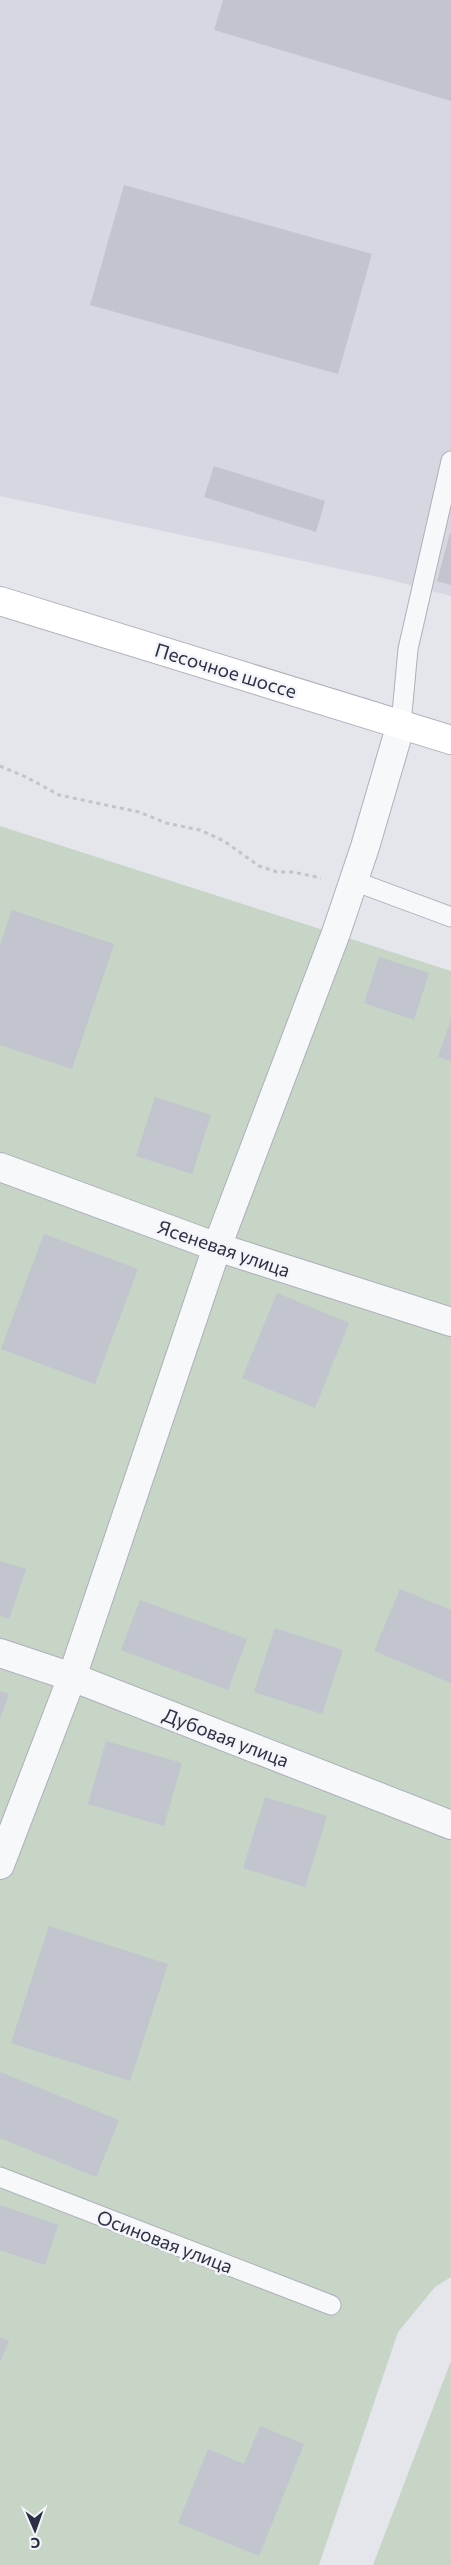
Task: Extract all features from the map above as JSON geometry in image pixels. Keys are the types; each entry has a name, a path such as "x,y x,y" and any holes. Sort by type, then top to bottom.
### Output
{"main road":[{"name":"Песочное шоссе","path":"0,601 451,740"}],"street":[{"path":"0,1865 72,1677 217,1247 336,933 354,881 401,724"},
{"name":"Ясеневая улица","path":"0,1167 217,1247 451,1322"},
{"name":"Дубовая улица","path":"0,1653 72,1677 451,1825"}],"lane":[{"path":"401,724 408,650 451,461"},
{"path":"354,881 451,916"},
{"name":"Осиновая улица","path":"0,2177 331,2305"}],"path":[{"path":"0,766 59,795 139,812 166,823 200,830 224,841 259,866 277,872 293,872 354,881"}],"shaded area":[{"path":"0,0 451,0 451,596 387,579 0,496"}],"green space":[{"path":"0,826 451,971 451,2277 435,2287 398,2332 319,2565 0,2565"},
{"path":"451,2361 451,2565 373,2565"}],"building":[{"path":"223,0 451,0 451,101 214,30"},
{"path":"124,185 372,254 338,374 90,305"},
{"path":"214,466 325,501 316,532 204,497"},
{"path":"451,533 451,585 437,581"},
{"path":"12,910 114,944 72,1069 0,1045 0,945"},
{"path":"379,957 429,973 414,1020 364,1003"},
{"path":"451,1020 451,1061 438,1057"},
{"path":"155,1097 211,1115 192,1174 136,1156"},
{"path":"44,1234 138,1269 95,1384 1,1349"},
{"path":"277,1293 349,1323 315,1408 242,1378"},
{"path":"0,1561 26,1569 9,1619 0,1616"},
{"path":"400,1589 451,1610 451,1683 374,1651"},
{"path":"140,1600 247,1639 228,1690 121,1650"},
{"path":"275,1628 343,1650 322,1714 254,1692"},
{"path":"0,1691 9,1694 0,1719"},
{"path":"106,1741 182,1763 164,1826 88,1804"},
{"path":"265,1797 327,1816 305,1887 243,1868"},
{"path":"49,1926 168,1964 130,2081 11,2043"},
{"path":"0,2072 119,2120 96,2177 0,2138"},
{"path":"0,2205 58,2225 45,2265 0,2250"},
{"path":"0,2337 9,2341 0,2362"},
{"path":"260,2426 304,2444 259,2556 178,2523 208,2449 244,2464"}]}
